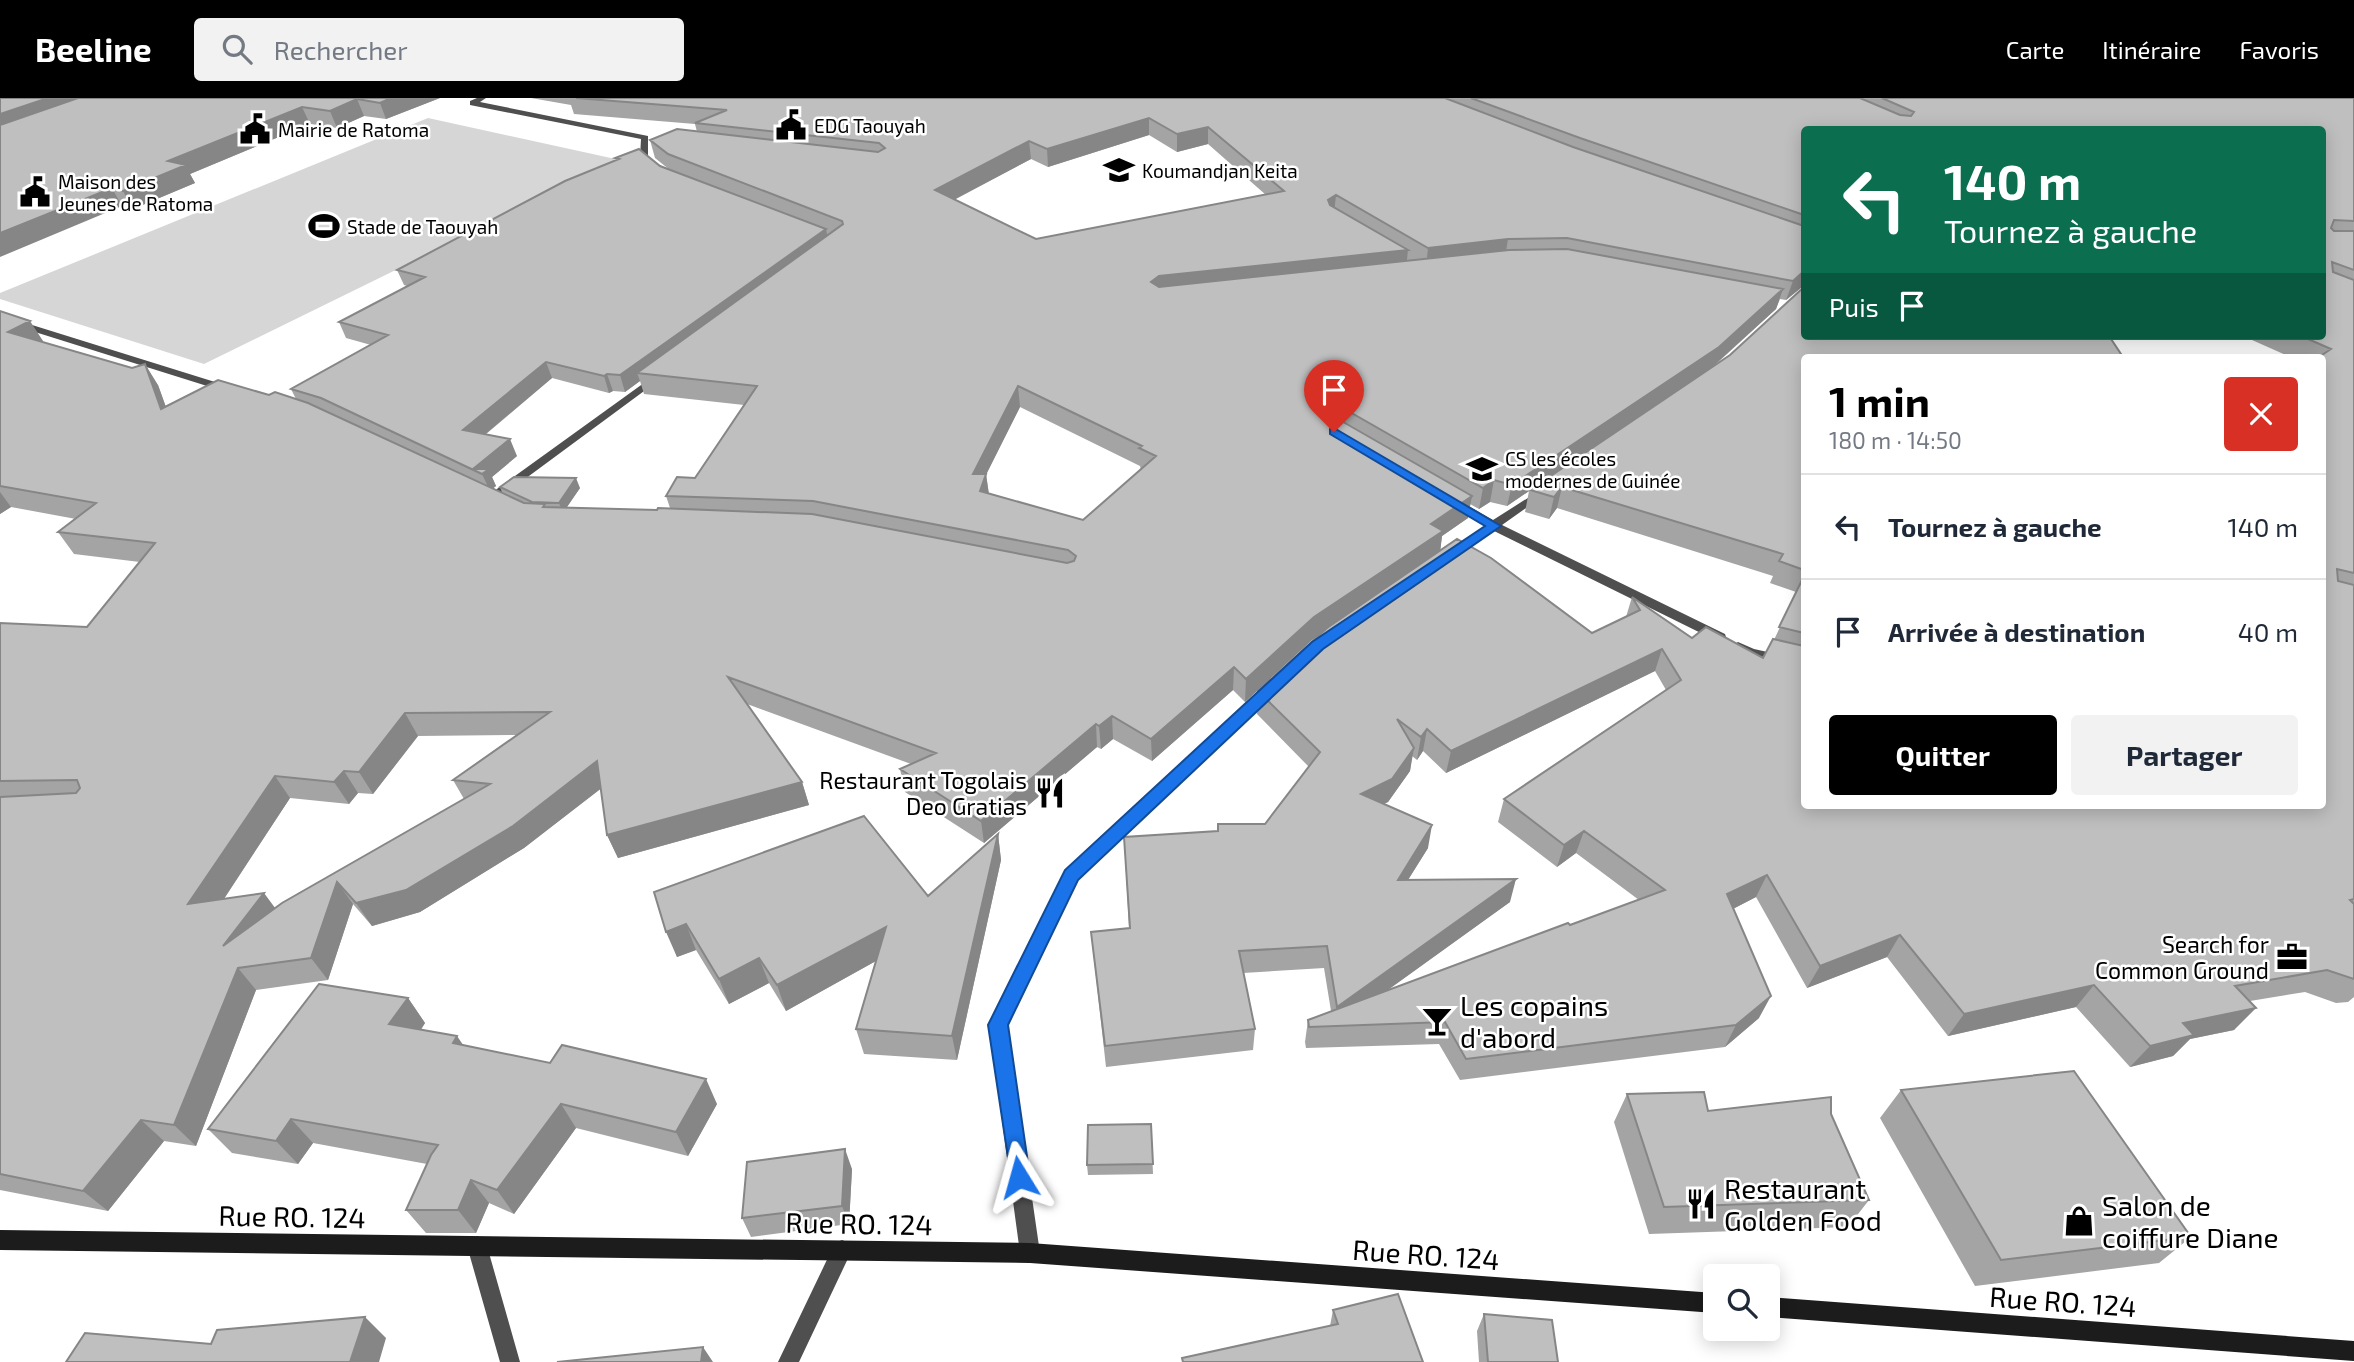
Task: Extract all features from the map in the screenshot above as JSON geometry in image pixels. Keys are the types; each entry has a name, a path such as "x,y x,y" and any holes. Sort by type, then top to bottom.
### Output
{"street":[{"path":"482,98 473,103 658,139"},
{"path":"645,138 644,157 668,176"},
{"path":"0,318 233,391"},
{"path":"491,499 660,375"},
{"path":"1439,563 1550,487"},
{"path":"1437,492 1494,526 1751,652 1801,663"},
{"path":"1030,1253 998,1025 1072,875 1278,682"},
{"name":"Rue RO. 124","path":"0,1240 1030,1253 1703,1302"},
{"path":"477,1246 510,1362"},
{"path":"788,1362 842,1250"},
{"name":"Rue RO. 124","path":"1780,1308 2354,1351"}],"shaded area":[{"name":"Stade de Taouyah","path":"428,118 620,160 204,364 0,299 0,293"}],"building":[{"path":"0,98 48,98 0,114"},
{"path":"78,98 391,98 380,103 357,99 330,111 302,107 168,161 186,165 123,191 112,188 0,233 0,125"},
{"path":"576,98 1445,98 1573,147 1801,225 1801,274 1793,281 1567,238 1508,239 1428,248 1336,195 1328,200 1330,205 1408,250 1159,276 1151,282 1159,287 1509,250 1567,249 1783,289 1719,347 1512,485 1494,480 1483,488 1341,407 1330,407 1331,415 1472,496 1431,524 1443,531 1314,617 1246,679 1234,667 1151,739 1112,716 1099,726 1096,724 981,821 900,769 936,753 728,677 802,782 607,835 597,761 513,826 406,890 356,903 337,882 311,958 238,968 174,1125 141,1120 83,1191 0,1174 0,797 76,793 80,788 77,780 0,781 0,623 87,627 155,543 58,532 96,503 0,486 0,311 30,321 8,332 132,368 145,364 161,409 218,380 269,395 275,392 308,403 524,503 545,504 543,507 812,514 1067,563 1074,561 1076,556 1068,550 813,501 666,496 677,477 695,478 757,386 637,373 843,224 842,221 668,154 650,140 677,129 878,152 885,148 879,143 695,123 727,110","holes":["1149,118 1177,134 1208,127 1284,191 1036,239 935,190 1029,141 1047,149","1018,386 1142,446 1139,448 1156,456 1083,520 980,491 986,474 973,474","550,712 453,780 490,784 282,903 223,946 264,893 188,904 275,776 334,782 344,771 359,772 405,713"]},
{"path":"1471,98 1860,98 1900,115 1911,116 1914,112 1882,98 2354,98 2354,221 2334,220 2331,228 2334,231 2354,231 2354,270 2332,262 2333,272 2354,280 2354,573 2337,569 2338,581 2354,585 2354,899 2350,900 2354,904 2354,979 2327,970 2235,986 2256,1008 2183,1023 2194,1035 2150,1046 2094,985 1964,1014 1900,935 1820,966 1767,875 1727,894 1771,996 1736,1025 1466,1059 1445,1022 1309,1027 1308,1020 1568,923 1570,925 1665,890 1584,831 1564,845 1504,799 1681,680 1662,649 1451,751 1427,729 1421,737 1397,719 1414,748 1392,779 1361,794 1432,825 1398,880 1516,879 1337,1007 1327,946 1239,951 1255,1029 1105,1046 1091,932 1130,928 1124,837 1218,831 1218,824 1265,824 1320,752 1258,691 1327,628 1457,539 1491,558 1592,633 1640,610 1632,597 1692,638 1706,627 1763,658 1773,639 1801,645 1801,809 2326,809 2326,354 2324,354 2331,349 2310,340 2326,340 2326,126 1801,126 1801,214"},
{"path":"639,149 660,166 826,229 620,375 604,376 546,362 463,430 510,439 473,469 489,469 482,474 321,398 291,389 388,335 339,322 425,277 397,270 565,181"},
{"path":"1801,290 1801,340 2112,340 2121,354 1801,354 1801,569 1779,561 1783,554 1562,487 1554,497 1530,490 1730,355"},
{"path":"514,477 576,478 559,503 532,502 500,487"},
{"path":"1801,582 1801,632 1779,627"},
{"path":"864,816 928,896 998,834 952,1036 856,1029 886,927 777,985 759,958 719,979 686,924 666,932 654,892"},
{"path":"319,984 408,998 389,1024 457,1036 453,1043 550,1063 562,1045 706,1079 676,1132 561,1104 497,1190 471,1180 458,1210 406,1210 438,1145 291,1119 276,1141 208,1129"},
{"path":"2074,1071 2191,1237 2001,1260 1901,1090"},
{"path":"1704,1092 1708,1111 1831,1097 1831,1114 1869,1200 1664,1207 1627,1094"},
{"path":"1151,1124 1153,1164 1087,1165 1088,1125"},
{"path":"845,1149 842,1206 742,1218 747,1162"},
{"path":"1398,1294 1423,1362 1183,1362 1182,1358 1338,1324 1333,1310"},
{"path":"1484,1314 1552,1320 1558,1362 1488,1362"},
{"path":"365,1317 350,1362 66,1362 85,1333 211,1344 217,1330"},
{"path":"703,1347 701,1362 557,1362"}],"place":[{"name":"EDG Taouyah","path":"791,125"},
{"name":"Mairie de Ratoma","path":"255,129"},
{"name":"Koumandjan Keita","path":"1119,170"},
{"name":"Maison des Jeunes de Ratoma","path":"35,192"},
{"name":"Stade de Taouyah","path":"324,226"},
{"name":"CS les écoles modernes de Guinée","path":"1482,469"},
{"name":"Restaurant Togolais Deo Gratias","path":"1050,793"},
{"name":"Search for Common Ground","path":"2292,957"},
{"name":"Les copains d'abord","path":"1437,1021"},
{"name":"Restaurant Golden Food","path":"1701,1204"},
{"name":"Salon de coiffure Diane","path":"2079,1221"}],"route":[{"path":"1019,1177 998,1025 1072,875 1318,645 1494,526 1334,432"}]}
